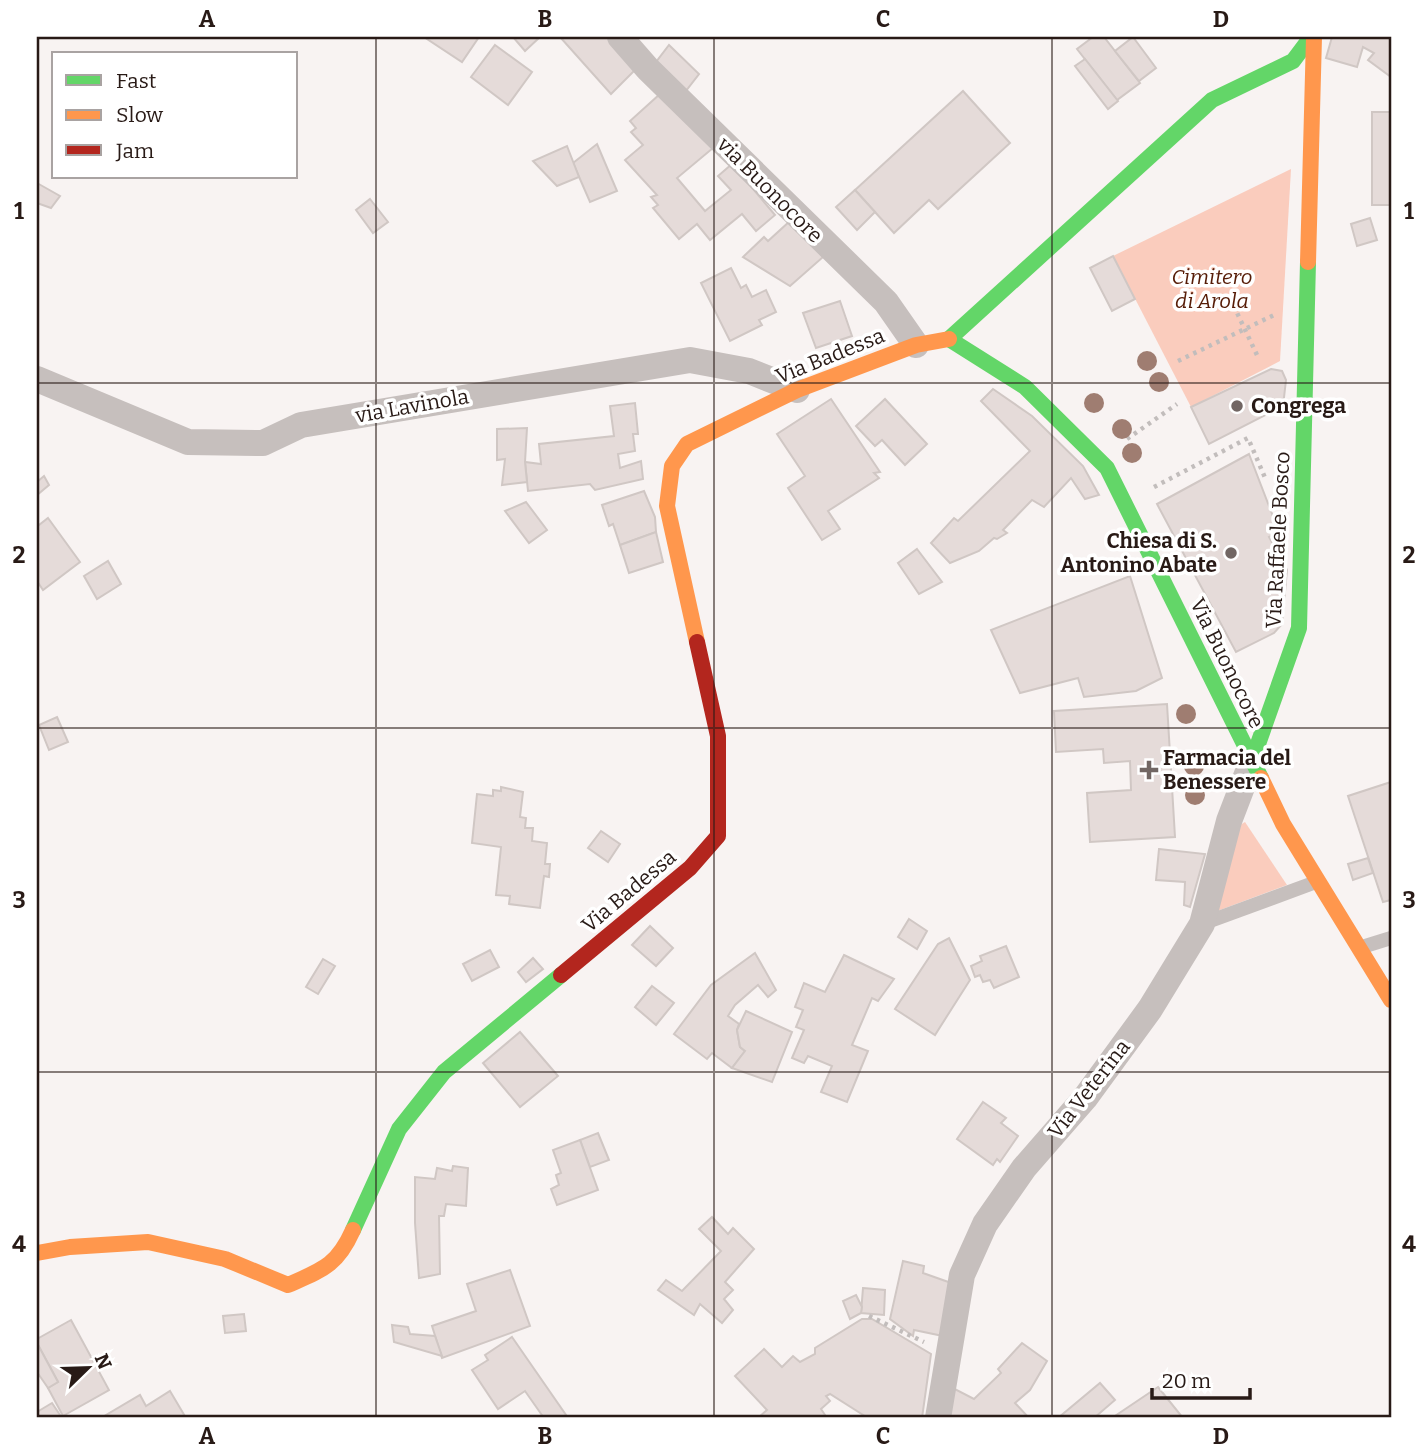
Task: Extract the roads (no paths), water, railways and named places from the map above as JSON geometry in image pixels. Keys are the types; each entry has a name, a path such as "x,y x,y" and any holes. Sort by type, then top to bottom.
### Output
{"street":[{"name":"via Buonocore","path":"620,37 648,69 886,302 916,345"},
{"name":"Via Raffaele Bosco","path":"1252,761 1299,628 1312,37"},
{"path":"949,339 1212,100 1293,61 1312,37"},
{"name":"Via Badessa","path":"37,1254 69,1247 148,1242 225,1259 288,1285 321,1271 344,1251 399,1129 444,1072 690,868 718,836 718,736 667,506 672,466 687,444 797,390 916,345 949,339"},
{"name":"Via Buonocore","path":"949,339 1025,387 1107,468 1252,761"},
{"name":"via Lavinola","path":"37,379 188,442 263,443 301,425 690,360 749,371 797,390"},
{"path":"1268,670 1290,654"},
{"path":"1216,687 1235,686"},
{"path":"1252,761 1283,824 1391,1000"},
{"name":"Via Veterina","path":"938,1418 962,1275 985,1224 1024,1168 1085,1098 1150,1009 1202,924 1229,821 1252,761"}],"lane":[{"path":"1202,924 1317,882"},
{"path":"1360,948 1391,938"}],"place":[{"name":"Congrega","path":"1237,406"},
{"name":"Chiesa di S. Antonino Abate","path":"1231,553"},
{"name":"Farmacia del Benessere","path":"1149,770"}],"park label":[{"name":"Cimitero di Arola","path":"1212,289"}]}
